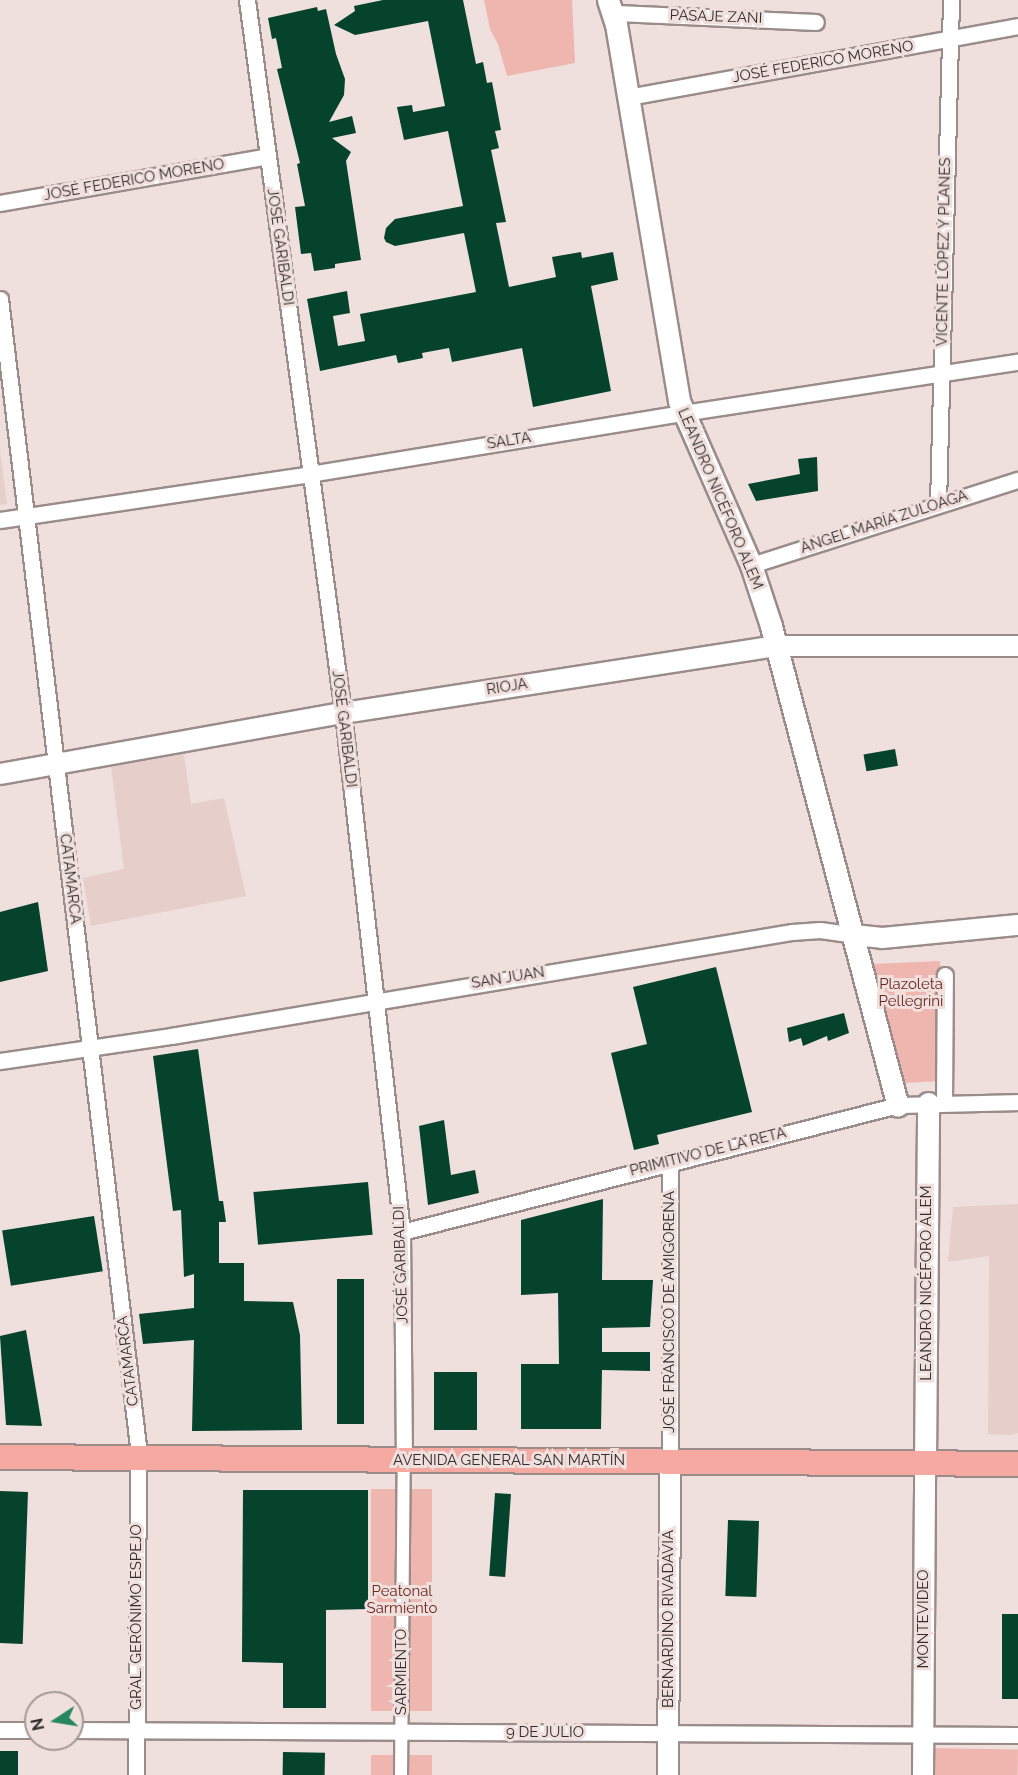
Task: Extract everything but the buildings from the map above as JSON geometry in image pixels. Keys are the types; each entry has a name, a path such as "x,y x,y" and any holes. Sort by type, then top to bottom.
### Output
{"main road":[{"name":"LEANDRO NICÉFORO ALEM","path":"614,9 676,388 683,413 751,565 777,646 898,1105"},
{"name":"LEANDRO NICÉFORO ALEM","path":"925,1463 936,1103"},
{"name":"AVENIDA GENERAL SAN MARTÍN","path":"0,1457 1018,1464"}],"street":[{"name":"JOSÉ GARIBALDI","path":"247,0 343,712 402,1232 404,1460"},
{"name":"VICENTE LÓPEZ Y PLANES","path":"938,504 951,0"},
{"name":"PASAJE ZANI","path":"614,9 816,22"},
{"name":"JOSÉ FEDERICO MORENO","path":"628,97 1018,26"},
{"name":"JOSÉ FEDERICO MORENO","path":"0,203 268,156"},
{"name":"CATAMARCA","path":"0,299 138,1458"},
{"name":"SALTA","path":"0,520 310,474 683,413 1018,362"},
{"name":"ÁNGEL MARÍA ZULOAGA","path":"751,565 1018,480"},
{"name":"RIOJA","path":"0,774 343,712 777,646 1018,646"},
{"name":"SAN JUAN","path":"0,1061 792,932 820,930 882,938 1018,925"},
{"path":"936,1103 945,975"},
{"name":"PRIMITIVO DE LA RETA","path":"402,1232 670,1161 898,1105 1018,1102"},
{"name":"JOSÉ FRANCISCO DE AMIGORENA","path":"669,1462 670,1161"},
{"name":"GRAL. GERÓNIMO ESPEJO","path":"136,1775 138,1458"},
{"name":"SARMIENTO","path":"401,1775 404,1460"},
{"name":"BERNARDINO RIVADAVIA","path":"668,1775 669,1462"},
{"name":"MONTEVIDEO","path":"923,1775 925,1463"},
{"path":"0,1730 24,1730"},
{"name":"9 DE JULIO","path":"84,1730 1018,1735"}],"shaded area":[{"path":"0,450 7,504 0,505"},
{"path":"184,754 191,804 224,798 246,896 91,926 83,878 124,869 111,767"},
{"path":"1018,1204 1018,1433 988,1434 989,1256 948,1262 953,1207"}],"green space":[{"path":"484,0 572,0 575,63 507,76 498,44 490,29"},
{"name":"Plazoleta Pellegrini","path":"940,961 940,1081 903,1083 873,964"},
{"name":"Peatonal Sarmiento","path":"371,1489 432,1489 432,1711 371,1711"},
{"path":"930,1748 1018,1750 1018,1775 930,1775"},
{"path":"371,1755 432,1755 432,1775 371,1775"}]}
